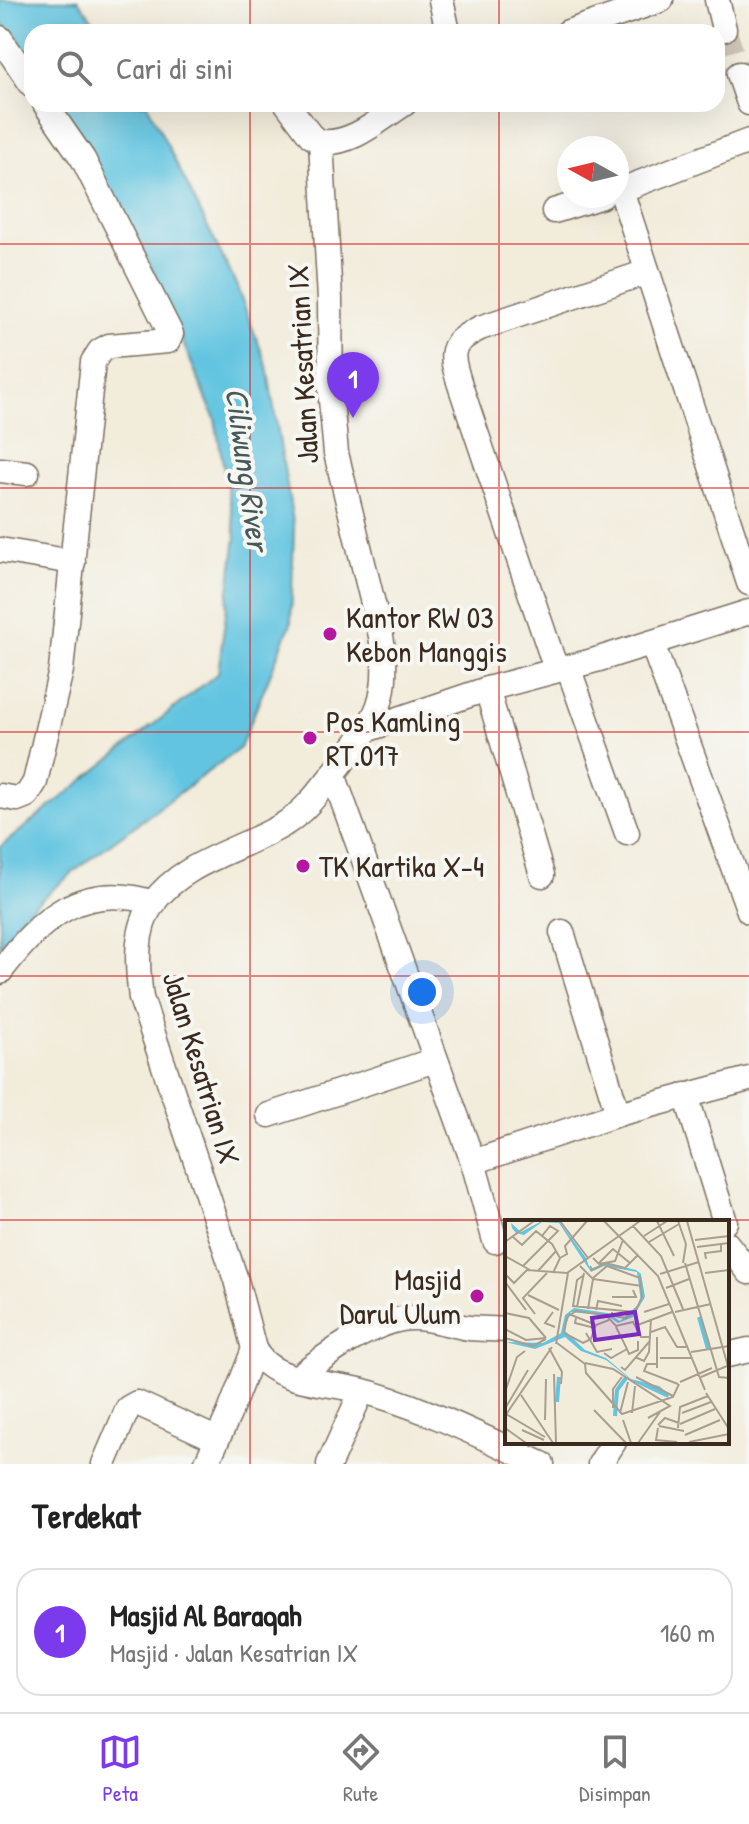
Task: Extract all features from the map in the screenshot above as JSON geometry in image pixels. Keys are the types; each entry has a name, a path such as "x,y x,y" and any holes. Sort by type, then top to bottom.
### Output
{"street":[{"path":"441,0 446,24"},
{"path":"591,24 661,0"},
{"path":"717,0 723,24"},
{"path":"0,38 24,73"},
{"path":"739,74 749,103"},
{"path":"0,796 17,799 27,795 35,782 61,670 93,362 100,351 109,346 168,341 171,334 83,159 51,112"},
{"path":"293,112 311,136 321,142 334,143 346,140 391,112"},
{"path":"629,186 749,141"},
{"name":"Jalan Kesatrian IX","path":"254,1349 236,1280 141,998 138,952 143,927 154,903 178,877 297,815 316,798 369,729 382,697 385,659 336,453 331,400 329,273 321,142"},
{"path":"554,211 563,208"},
{"path":"620,208 647,272 749,583"},
{"path":"627,833 562,668 461,388 453,350 459,340 480,328 647,272"},
{"path":"0,470 27,473"},
{"path":"0,550 73,562"},
{"path":"369,729 487,689 749,612"},
{"path":"652,643 749,911"},
{"path":"487,689 542,875"},
{"path":"333,774 473,1162 495,1241"},
{"path":"0,972 21,945 46,921 72,903 119,895 154,903"},
{"path":"562,932 618,1114"},
{"path":"269,1115 435,1060"},
{"path":"473,1162 618,1114 749,1079"},
{"path":"686,1095 724,1220"},
{"path":"729,1246 749,1272"},
{"path":"296,1378 321,1359 398,1320 419,1319 505,1330"},
{"path":"254,1349 265,1364 296,1378 362,1391 425,1412 542,1464"},
{"path":"206,1464 254,1349"},
{"path":"729,1355 749,1350"},
{"path":"329,1464 362,1391"},
{"path":"104,1464 128,1408 137,1403 216,1439"},
{"path":"600,1464 613,1444"}],"water":[{"path":"0,0 78,0 96,24 24,24 24,55 0,20"},
{"name":"Ciliwung River","path":"61,112 151,112 235,282 267,366 294,528 291,623 240,748 87,861 21,916 0,946 0,847 218,673 236,537 215,419 150,264"}],"tunnel":[{"path":"725,32 739,74"}],"place":[{"name":"Masjid Al Baraqah","path":"353,418"},
{"name":"Kantor RW 03 Kebon Manggis","path":"330,634"},
{"name":"Pos Kamling RT.017","path":"310,738"},
{"name":"TK Kartika X-4","path":"303,866"},
{"name":"Masjid Darul Ulum","path":"477,1296"}]}
